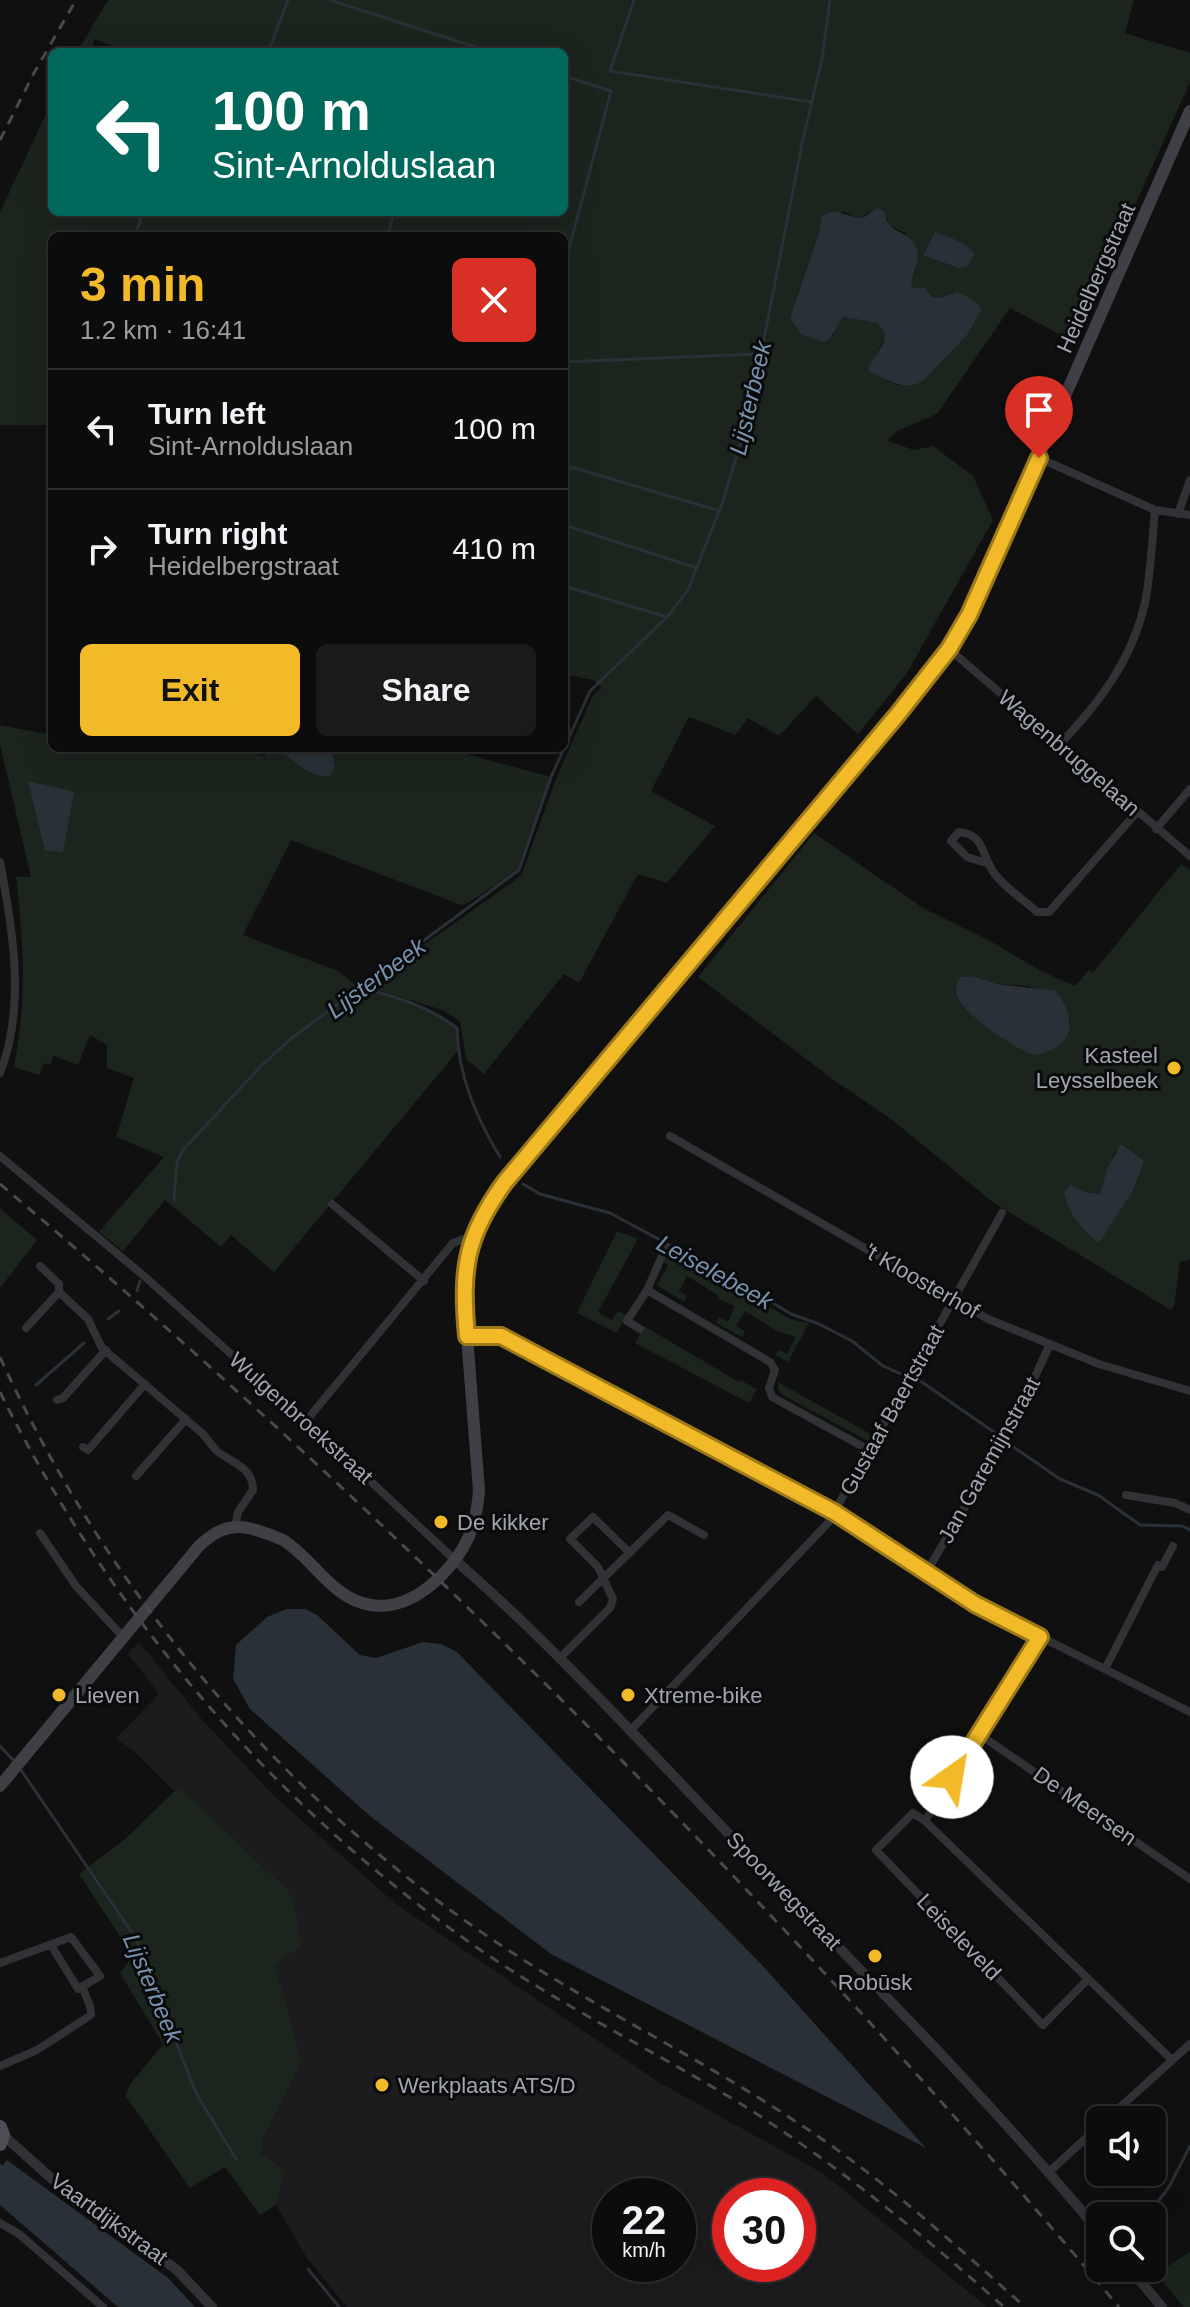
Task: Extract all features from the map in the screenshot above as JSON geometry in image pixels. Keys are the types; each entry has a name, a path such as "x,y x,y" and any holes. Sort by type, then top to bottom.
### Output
{"main road":[{"name":"Heidelbergstraat","path":"456,1561 470,1533 479,1491 464,1297 471,1242 482,1214 505,1182 898,714 949,649 969,615 1190,111"},
{"path":"0,1786 210,1536 235,1527 260,1531 282,1540 342,1593 375,1606 388,1606 414,1598 429,1588 456,1561"}],"street":[{"path":"1039,458 1155,510 1190,515"},
{"path":"1178,514 1190,480"},
{"path":"1060,744 1099,701 1128,653 1145,602 1155,510"},
{"name":"Wagenbruggelaan","path":"949,649 1190,856"},
{"path":"1156,829 1190,789"},
{"path":"989,864 967,857 951,841 959,832 969,833 984,847 996,876 1037,912 1049,912 1137,812"},
{"path":"0,862 16,994 0,1073"},
{"name":"'t Kloosterhof","path":"670,1136 988,1319 1099,1364 1190,1391"},
{"name":"Wulgenbroekstraat","path":"0,1156 144,1276 456,1561"},
{"path":"332,1204 424,1281"},
{"name":"Gustaaf Baertstraat","path":"630,1731 828,1523 1002,1213"},
{"path":"306,1421 453,1243 464,1239 471,1242"},
{"path":"640,1329 627,1321 647,1290 666,1247"},
{"path":"26,1328 59,1292 59,1284 40,1266"},
{"path":"647,1290 770,1362 775,1370 769,1388 772,1397 869,1450"},
{"path":"59,1292 88,1319 106,1350 203,1434 216,1450 243,1467 253,1480 252,1495 238,1512 235,1527"},
{"path":"467,1336 501,1336 834,1512 975,1604 1190,1712"},
{"name":"Jan Garemijnstraat","path":"926,1573 1014,1423 1049,1346"},
{"path":"57,1400 63,1398 106,1350"},
{"path":"83,1447 88,1450 145,1384"},
{"path":"136,1476 186,1419"},
{"path":"1126,1495 1175,1503 1190,1510"},
{"path":"579,1602 668,1515 704,1535"},
{"path":"559,1659 613,1603 613,1595 598,1567 570,1539 593,1517 630,1553"},
{"path":"40,1533 76,1586 123,1637"},
{"path":"1105,1669 1158,1565 1162,1567 1173,1546"},
{"name":"Spoorwegstraat","path":"456,1561 630,1731 909,2022 1086,2217"},
{"path":"1040,1637 925,1821 1172,2060"},
{"name":"De Meersen","path":"979,1734 1190,1879"},
{"name":"Leiseleveld","path":"925,1821 913,1813 876,1850 1043,2025 1088,1979"},
{"path":"0,1963 71,1937 100,1976 78,1989 51,1945"},
{"path":"0,2066 37,2050 91,2015 82,1986"},
{"path":"1121,2106 1190,2044"},
{"name":"Vaartdijkstraat","path":"1,2135 51,2178 177,2270 212,2307"},
{"path":"1048,2173 1086,2138"},
{"path":"0,2223 19,2234 103,2307"},
{"path":"1141,2282 1162,2307"}],"shaded area":[{"path":"108,0 1134,0 1125,33 1190,53 1190,82 1074,342 1010,308 937,414 897,431 888,441 914,450 933,446 973,476 993,520 907,673 858,734 816,696 779,736 748,718 735,735 689,717 651,791 715,826 667,883 638,874 579,983 564,974 484,1074 466,1059 460,1021 442,1010 366,986 521,876 556,779 593,695 602,688 593,680 568,675 568,232 48,232 48,425 0,425 0,212 48,110 48,216 568,216 568,48 115,48 94,39 93,48 79,48","holes":["884,211 890,226 905,233 916,268 910,282 912,288 926,288 938,298 953,293 981,311 938,366 908,385 895,384 873,373 874,360 885,334 877,323 844,317 833,336 790,318 820,229 821,217 844,212 863,218 868,213","934,233 975,254 968,266 923,255"]},
{"path":"877,208 884,211 892,228 915,244 918,255 912,288 926,288 936,298 958,292 975,301 981,311 967,335 923,381 916,384 896,384 869,371 868,367 883,344 885,334 877,323 844,317 823,342 801,334 790,318 820,229 821,217 836,212 863,218"},
{"path":"935,232 957,240 975,254 968,266 959,268 923,255"},
{"path":"0,725 48,734 48,752 248,752 265,756 266,752 300,752 333,756 328,752 459,752 551,777 519,870 466,904 461,905 291,840 243,935 338,971 360,988 401,999 445,1019 457,1028 457,1052 274,1272 231,1235 221,1247 165,1200 123,1251 99,1232 164,1157 116,1137 134,1078 107,1068 107,1045 90,1035 78,1065 54,1056 50,1065 44,1063 39,1075 14,1067 23,972 16,877 31,877 0,744"},
{"path":"283,752 328,752 333,756 335,768 330,776 322,776 302,767"},
{"path":"28,781 74,792 63,852 45,851"},
{"path":"814,833 923,908 1075,986 1089,970 1093,973 1181,864 1190,870 1190,1259 1180,1262 1174,1306 1171,1310 994,1203 891,1119 835,1081 698,977","holes":["972,976 998,984 1029,986 1070,1020 1064,1040 1034,1055 1021,1047","1115,1151 1144,1161 1134,1189 1099,1242 1074,1217 1085,1192 1100,1194"]},
{"path":"972,976 998,984 1056,991 1070,1023 1066,1037 1053,1049 1035,1055 1006,1040 982,1023 957,997 960,977"},
{"path":"1121,1144 1144,1161 1134,1189 1099,1243 1077,1220 1064,1192 1071,1185 1085,1192 1100,1194 1108,1167"},
{"path":"0,1208 37,1240 0,1288"},
{"path":"617,1231 638,1239 598,1312 612,1320 618,1311 626,1315 617,1333 577,1313"},
{"path":"672,1247 790,1319 809,1323 788,1362 775,1355 778,1350 787,1354 796,1337 777,1331 745,1311 736,1326 745,1331 742,1337 716,1323 719,1317 728,1322 735,1306 718,1299 719,1296 687,1276 679,1291 687,1296 684,1302 657,1285 668,1265 664,1261"},
{"path":"644,1326 739,1382 757,1389 749,1403 635,1343"},
{"path":"778,1382 872,1435 868,1441 781,1394"},
{"path":"287,1609 305,1609 317,1615 360,1655 376,1658 423,1642 441,1644 457,1652 762,1965 926,2148 551,1954 370,1816 250,1709 233,1679 236,1645 267,1617"},
{"path":"139,1642 199,1716 272,1794 396,1904 660,2083 824,2174 987,2307 347,2307 307,2258 276,2205 285,2171 261,2151 261,2142 302,2062 275,1964 294,1901 288,1890 179,1787 174,1791 116,1738 159,1694 128,1654"},
{"path":"179,1787 288,1890 294,1901 301,1947 275,1964 302,2062 261,2142 261,2152 285,2171 276,2205 260,2215 225,2167 190,2188 125,2095 163,2044 120,1973 133,1956 79,1874 125,1839"},
{"path":"7,2160 168,2278 195,2307 118,2307 0,2205 0,2163 2,2166"},
{"path":"1190,2252 1190,2307 1184,2307 1163,2282 1166,2282 1166,2267"}],"waterway":[{"path":"270,48 288,0"},
{"path":"330,0 479,48"},
{"path":"634,0 610,71 812,102"},
{"name":"Lijsterbeek","path":"568,740 590,691 667,617 688,590 723,501 750,411 802,144 822,59 830,0"},
{"path":"568,77 611,91 568,253"},
{"path":"136,232 142,216"},
{"path":"389,232 393,216"},
{"path":"568,362 756,354"},
{"path":"568,466 720,511"},
{"path":"568,526 697,568"},
{"path":"568,587 667,617"},
{"name":"Lijsterbeek","path":"174,1199 177,1162 182,1151 262,1065 292,1038 519,870 562,752"},
{"name":"Leiselebeek","path":"360,988 411,1003 457,1028 461,1063 470,1096 500,1157"},
{"name":"Leiselebeek","path":"523,1184 540,1194 610,1213 746,1286 791,1314 852,1341 883,1366 901,1374"},
{"name":"Lijsterbeek","path":"137,1291 140,1281"},
{"name":"Lijsterbeek","path":"108,1319 119,1311"},
{"name":"Lijsterbeek","path":"36,1385 84,1343"},
{"name":"Leiselebeek","path":"919,1380 998,1435"},
{"name":"Leiselebeek","path":"1012,1446 1060,1479 1098,1495 1140,1525 1182,1526 1190,1530"},
{"name":"Lijsterbeek","path":"0,1746 14,1761"},
{"name":"Lijsterbeek","path":"21,1770 135,1937 196,2093 236,2159"},
{"name":"Leiselebeek","path":"1158,2202 1190,2146"},
{"name":"Lijsterbeek","path":"308,2269 339,2307"}],"railway":[{"path":"48,48 76,0"},
{"path":"0,140 48,49"},
{"path":"0,1184 297,1447 584,1722 858,2009 1119,2307"},
{"path":"0,1357 42,1441 89,1522 141,1600 199,1674 262,1744 328,1810 399,1871 513,1954 718,2073 828,2143 915,2210 1025,2307"},
{"path":"0,1392 44,1474 93,1553 146,1629 204,1701 267,1769 334,1834 404,1894 479,1949 543,1990 741,2104 810,2150 909,2226 1004,2307"}],"place":[{"name":"Kasteel Leysselbeek","path":"1174,1068"},
{"name":"De kikker","path":"441,1522"},
{"name":"Lieven","path":"59,1695"},
{"name":"Xtreme-bike","path":"628,1695"},
{"name":"Robūsk","path":"875,1956"},
{"name":"Werkplaats ATS/D","path":"382,2085"}],"route":[{"path":"952,1777 1040,1637 975,1604 834,1512 501,1336 467,1336 465,1272 471,1242 482,1214 505,1182 898,714 949,649 969,615 1039,458"}]}
